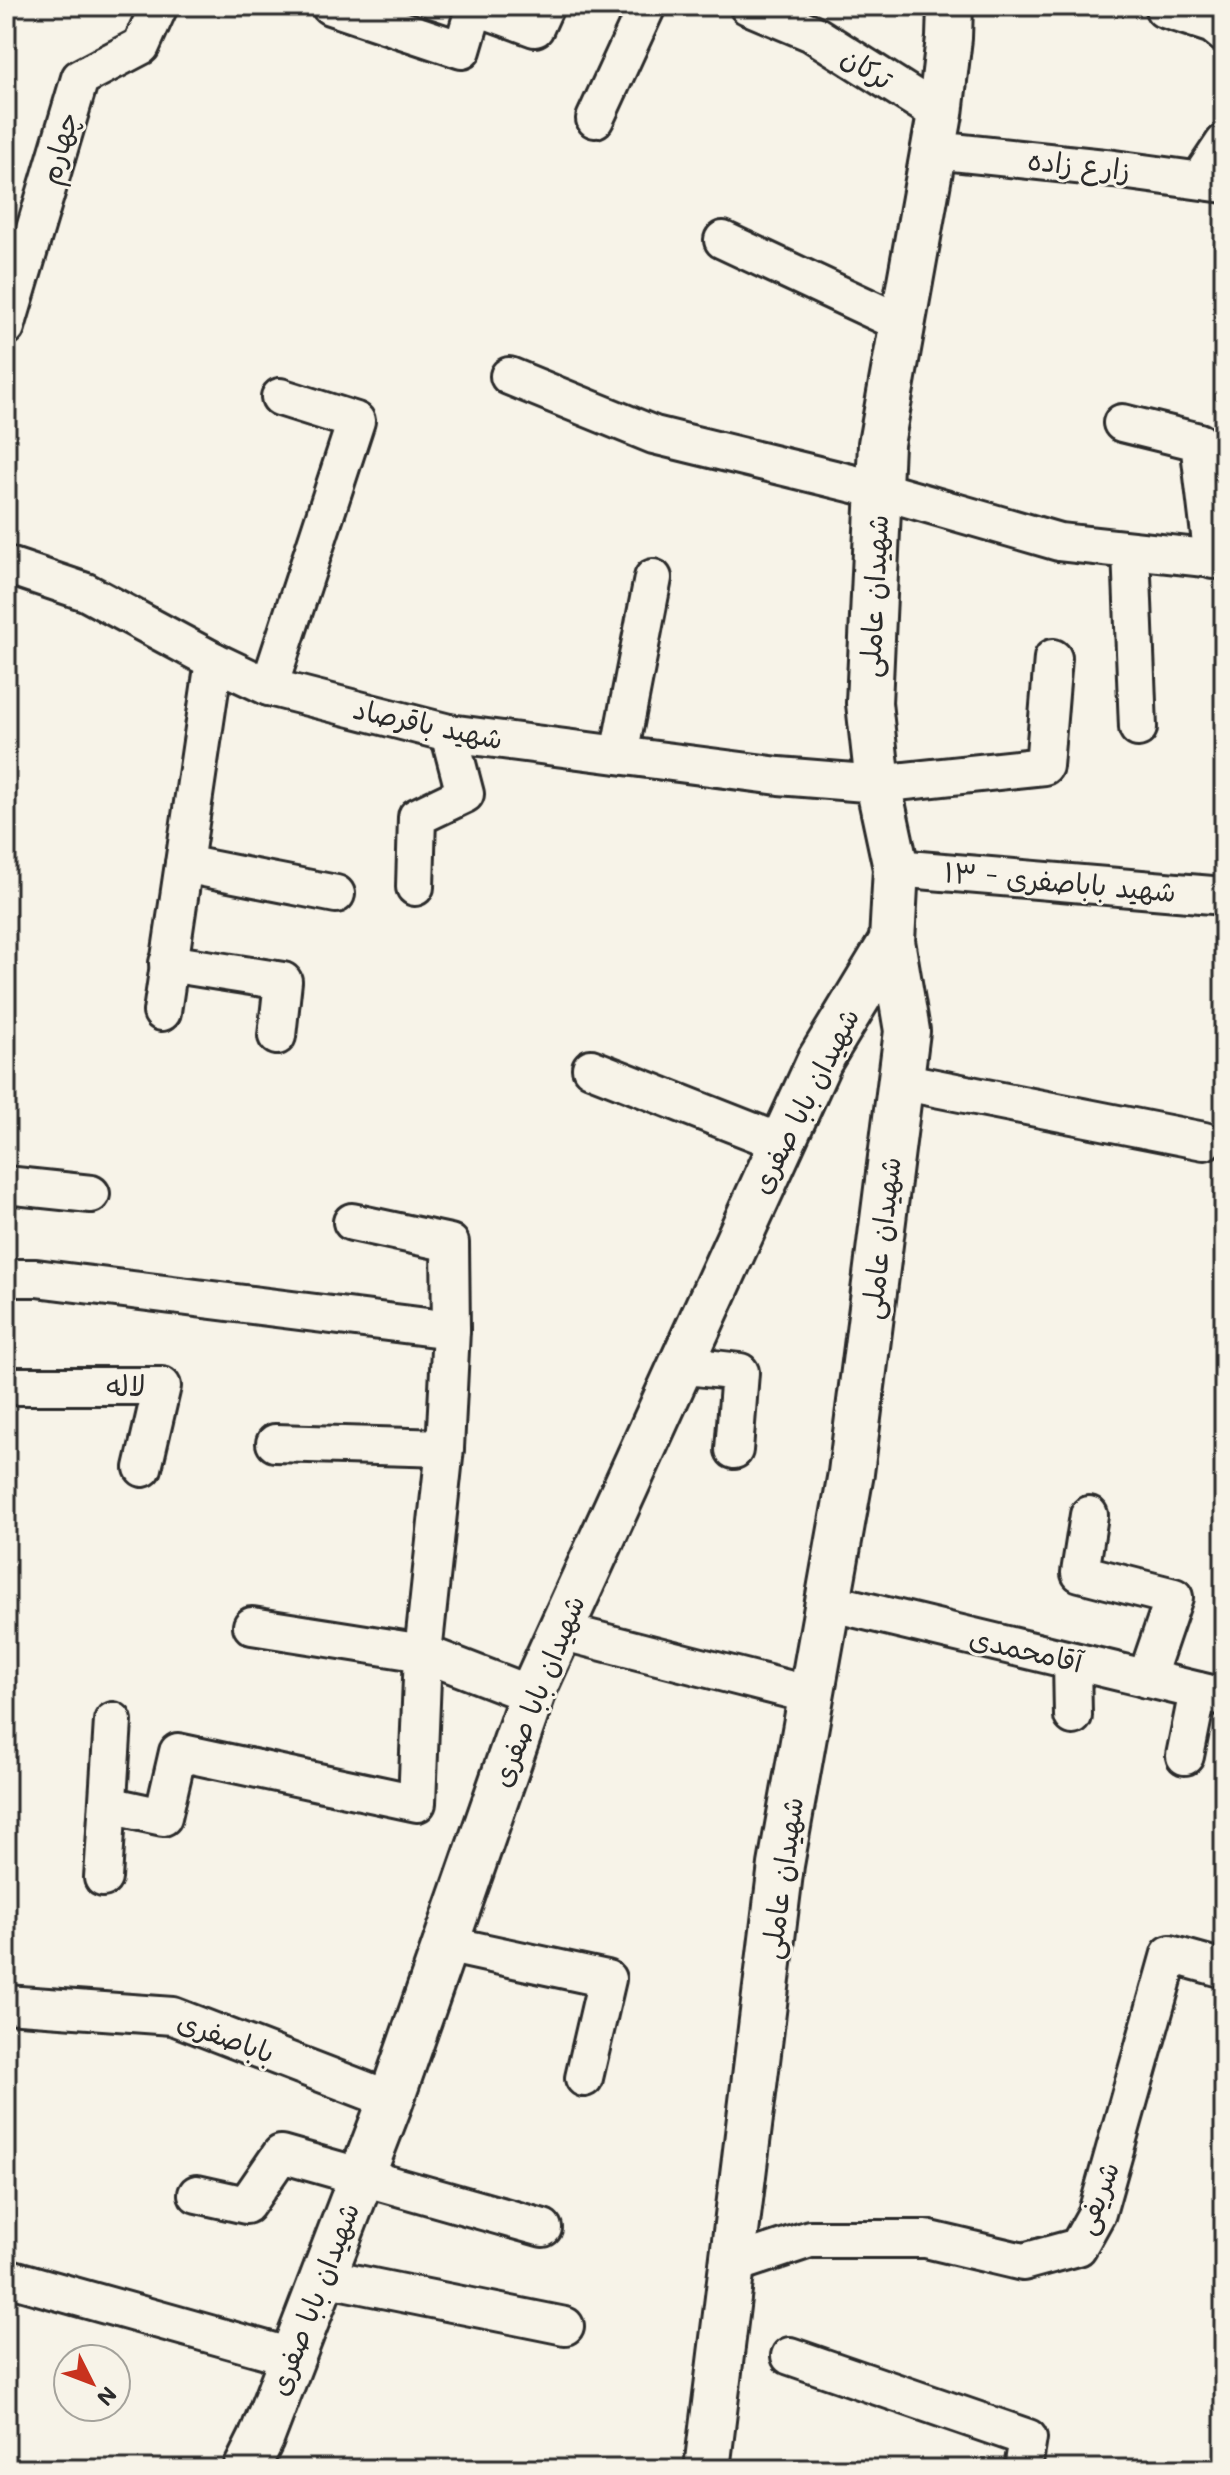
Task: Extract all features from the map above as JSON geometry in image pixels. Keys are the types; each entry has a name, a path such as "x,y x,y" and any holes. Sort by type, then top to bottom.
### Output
{"street":[{"name":"چهارم","path":"6,327 80,78 141,46 159,6"},
{"path":"330,6 462,50 475,6 535,28 545,6"},
{"path":"595,119 647,6"},
{"name":"ترکان","path":"748,6 812,33 937,132"},
{"name":"شهیدان عاملی","path":"707,2469 781,1865 851,1473 907,1031 892,941 896,868 878,784 869,703 881,444 937,132 950,6"},
{"path":"1164,9 1213,25 1224,34"},
{"name":"زارع زاده","path":"937,132 1212,182"},
{"path":"1212,182 1224,143"},
{"path":"723,240 903,324"},
{"path":"509,376 654,435 879,490 1059,542 1218,560 1199,442 1122,423"},
{"path":"269,687 356,421 280,397"},
{"path":"1131,550 1138,728"},
{"name":"شهید باقرصاد","path":"6,565 86,592 269,687 449,733 779,776 878,784 1044,766 1053,658"},
{"path":"619,755 653,578"},
{"path":"162,1012 214,661"},
{"path":"415,887 417,817 465,794 449,733"},
{"path":"184,864 336,894"},
{"name":"شهید باباصفری - ۱۳","path":"896,868 1224,896"},
{"name":"شهیدان بابا صفری","path":"246,2469 261,2439 391,2100 532,1695 679,1365 820,1060 892,941"},
{"path":"168,963 283,981 277,1036"},
{"path":"591,1068 782,1143"},
{"path":"900,1081 1204,1141"},
{"path":"6,1185 91,1194"},
{"path":"108,1805 163,1817 178,1752 417,1803 423,1653 445,1448 451,1330 450,1243 352,1222"},
{"path":"6,1278 36,1278 451,1330"},
{"path":"679,1365 740,1372 734,1450"},
{"name":"لاله","path":"6,1386 162,1386 143,1468"},
{"path":"275,1443 445,1448"},
{"path":"1089,1515 1080,1573 1174,1597 1146,1679"},
{"name":"آقامحمدی","path":"828,1602 1211,1694"},
{"path":"252,1626 423,1653 532,1695"},
{"path":"560,1631 811,1695"},
{"path":"1072,1661 1073,1716"},
{"path":"1185,1756 1211,1694"},
{"path":"103,1878 113,1721"},
{"path":"445,1944 607,1979 584,2078"},
{"name":"شریفی","path":"732,2265 810,2239 926,2239 1023,2262 1078,2247 1097,2213 1170,1954 1224,1969"},
{"name":"باباصفری","path":"6,2004 173,2016 391,2100"},
{"path":"197,2194 246,2205 281,2154 543,2228"},
{"path":"6,2277 292,2357"},
{"path":"323,2277 565,2326"},
{"path":"790,2356 1028,2438 1023,2469"}]}
